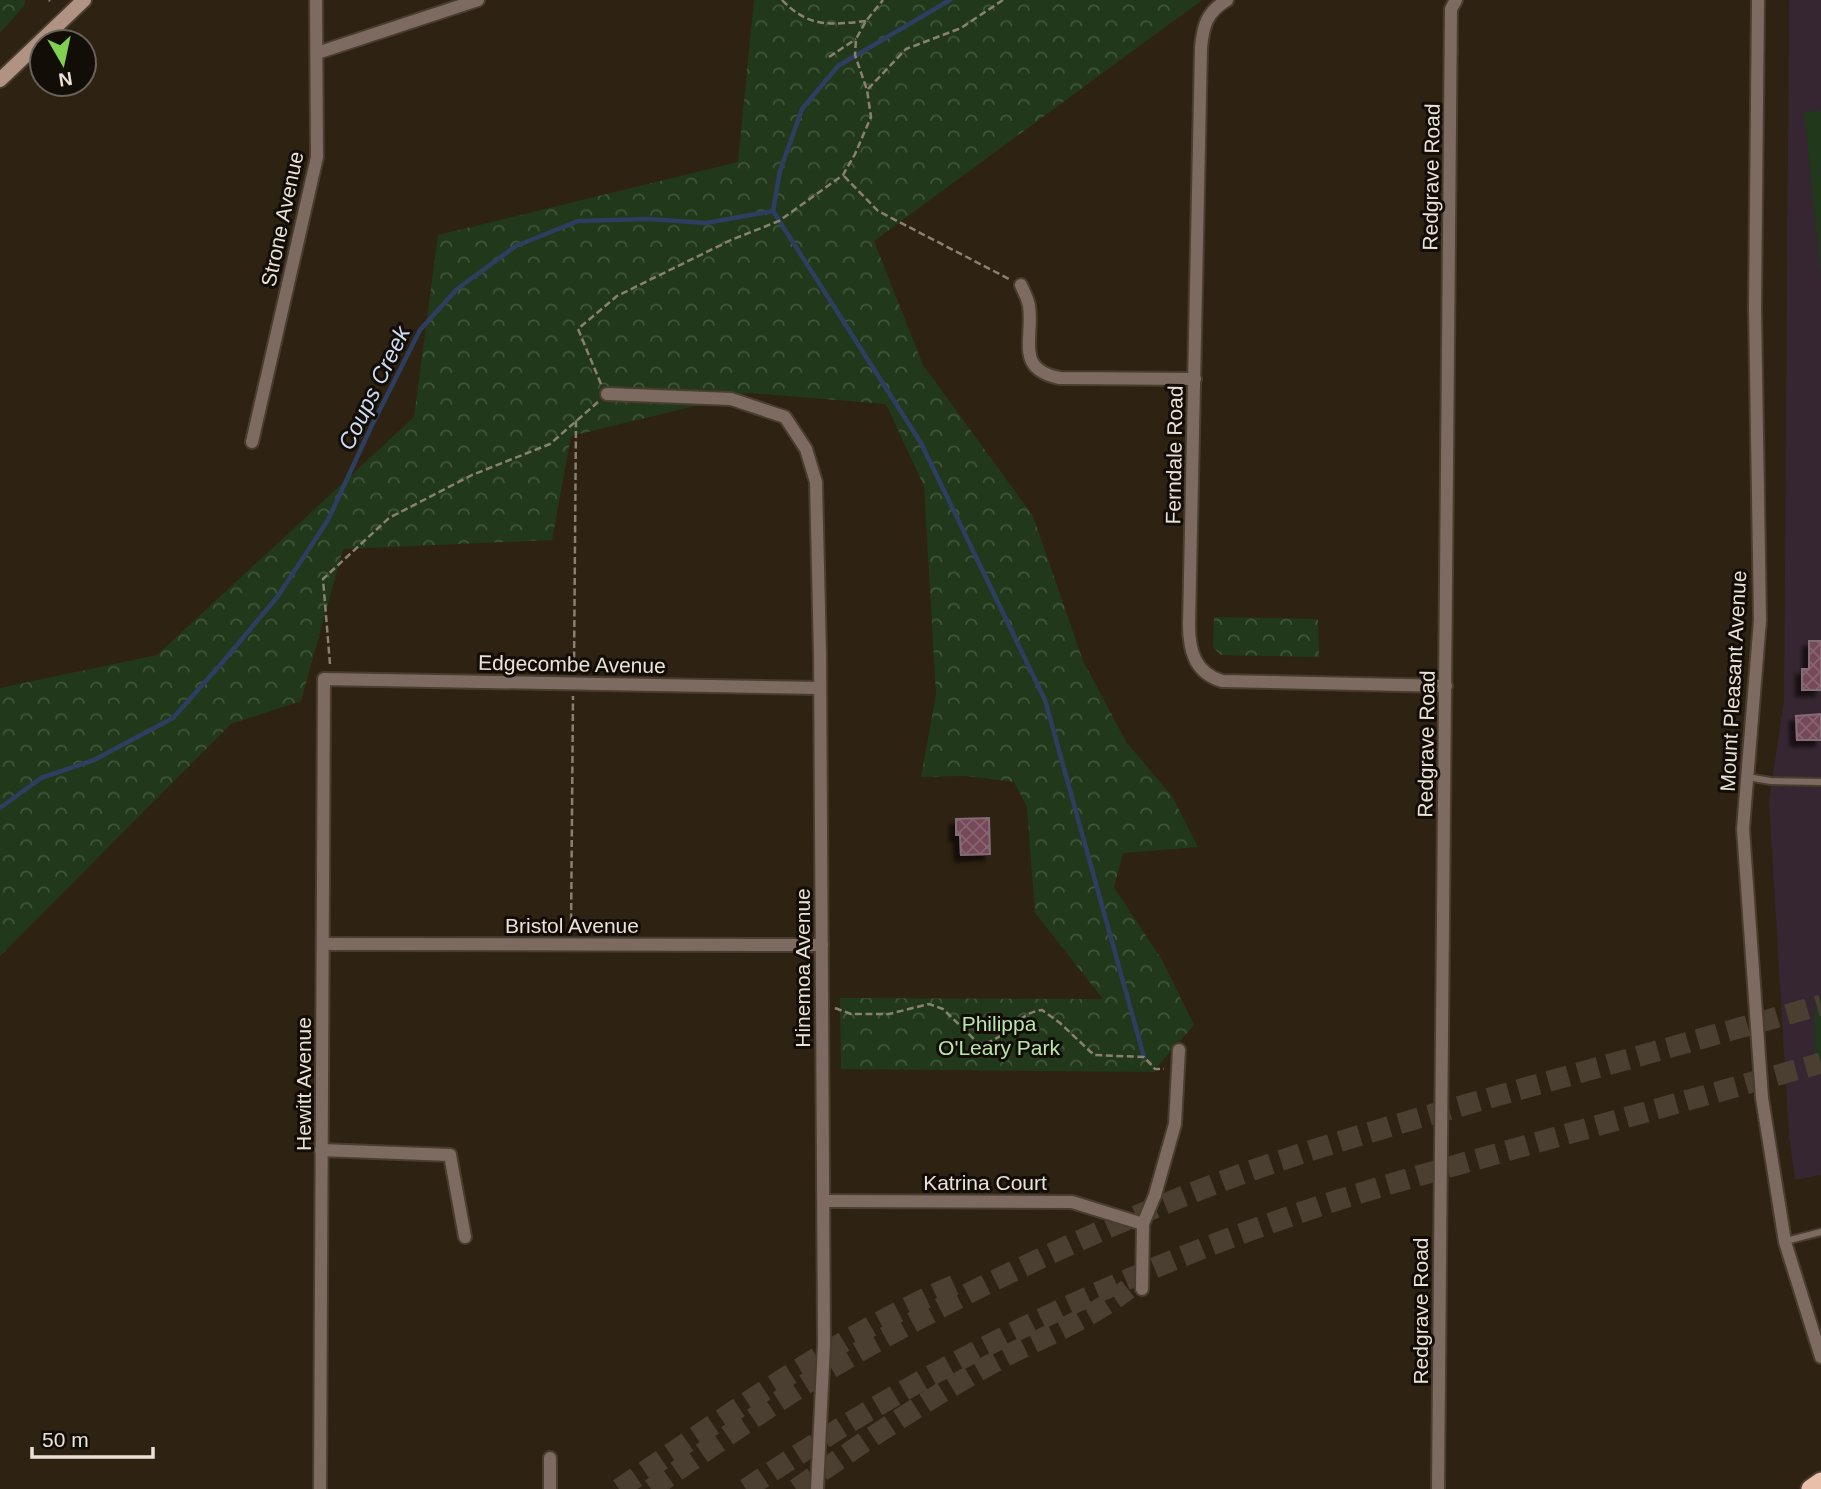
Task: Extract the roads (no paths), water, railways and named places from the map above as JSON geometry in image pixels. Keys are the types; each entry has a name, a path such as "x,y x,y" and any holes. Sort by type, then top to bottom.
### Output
{"highway":[{"path":"1811,1489 1821,1482"}],"main road":[{"path":"0,80 84,0"}],"street":[{"name":"Strone Avenue","path":"252,442 317,157 316,0"},
{"path":"317,53 478,0"},
{"name":"Ferndale Road","path":"1227,0 1212,10 1205,21 1202,34 1189,641 1193,656 1208,677 1222,681 1446,686"},
{"name":"Mount Pleasant Avenue","path":"1758,0 1755,308 1760,620 1743,829 1762,1098 1786,1242 1821,1357"},
{"name":"Redgrave Road","path":"1438,1489 1452,3"},
{"path":"1021,285 1030,305 1030,360 1048,376 1195,379"},
{"name":"Hinemoa Avenue","path":"607,394 731,399 785,417 806,449 816,482 824,1200 824,1345 817,1489"},
{"name":"Edgecombe Avenue","path":"324,679 820,688"},
{"name":"Hewitt Avenue","path":"320,1489 324,679"},
{"name":"Bristol Avenue","path":"323,944 822,945"},
{"path":"1142,1289 1143,1224 1155,1195 1172,1136 1179,1051"},
{"path":"321,1150 450,1155 465,1237"},
{"name":"Katrina Court","path":"824,1200 1072,1202 1143,1224"},
{"path":"550,1458 550,1489"}],"lane":[{"path":"1747,777 1771,781 1821,782"},
{"path":"1786,1242 1821,1232"}],"waterway":[{"name":"Coups Creek","path":"0,808 41,778 94,760 173,718 221,664 278,596 328,520 420,330 457,289 516,246 578,221 648,219 706,223 773,211 780,171 802,109 838,66 950,0"},
{"path":"773,211 921,443 1045,700 1144,1057"}],"tunnel":[{"path":"651,1489 794,1391 887,1336 1022,1267 1160,1206 1279,1161 1352,1138 1821,1005"},
{"path":"746,1489 809,1447 941,1370 1008,1335 1146,1271 1316,1207 1373,1189 1821,1063"},
{"path":"619,1489 828,1351 961,1282"},
{"path":"796,1489 934,1397 1000,1359 1093,1312 1128,1289"}],"park label":[{"name":"Philippa O'Leary Park","path":"999,1035"}]}
